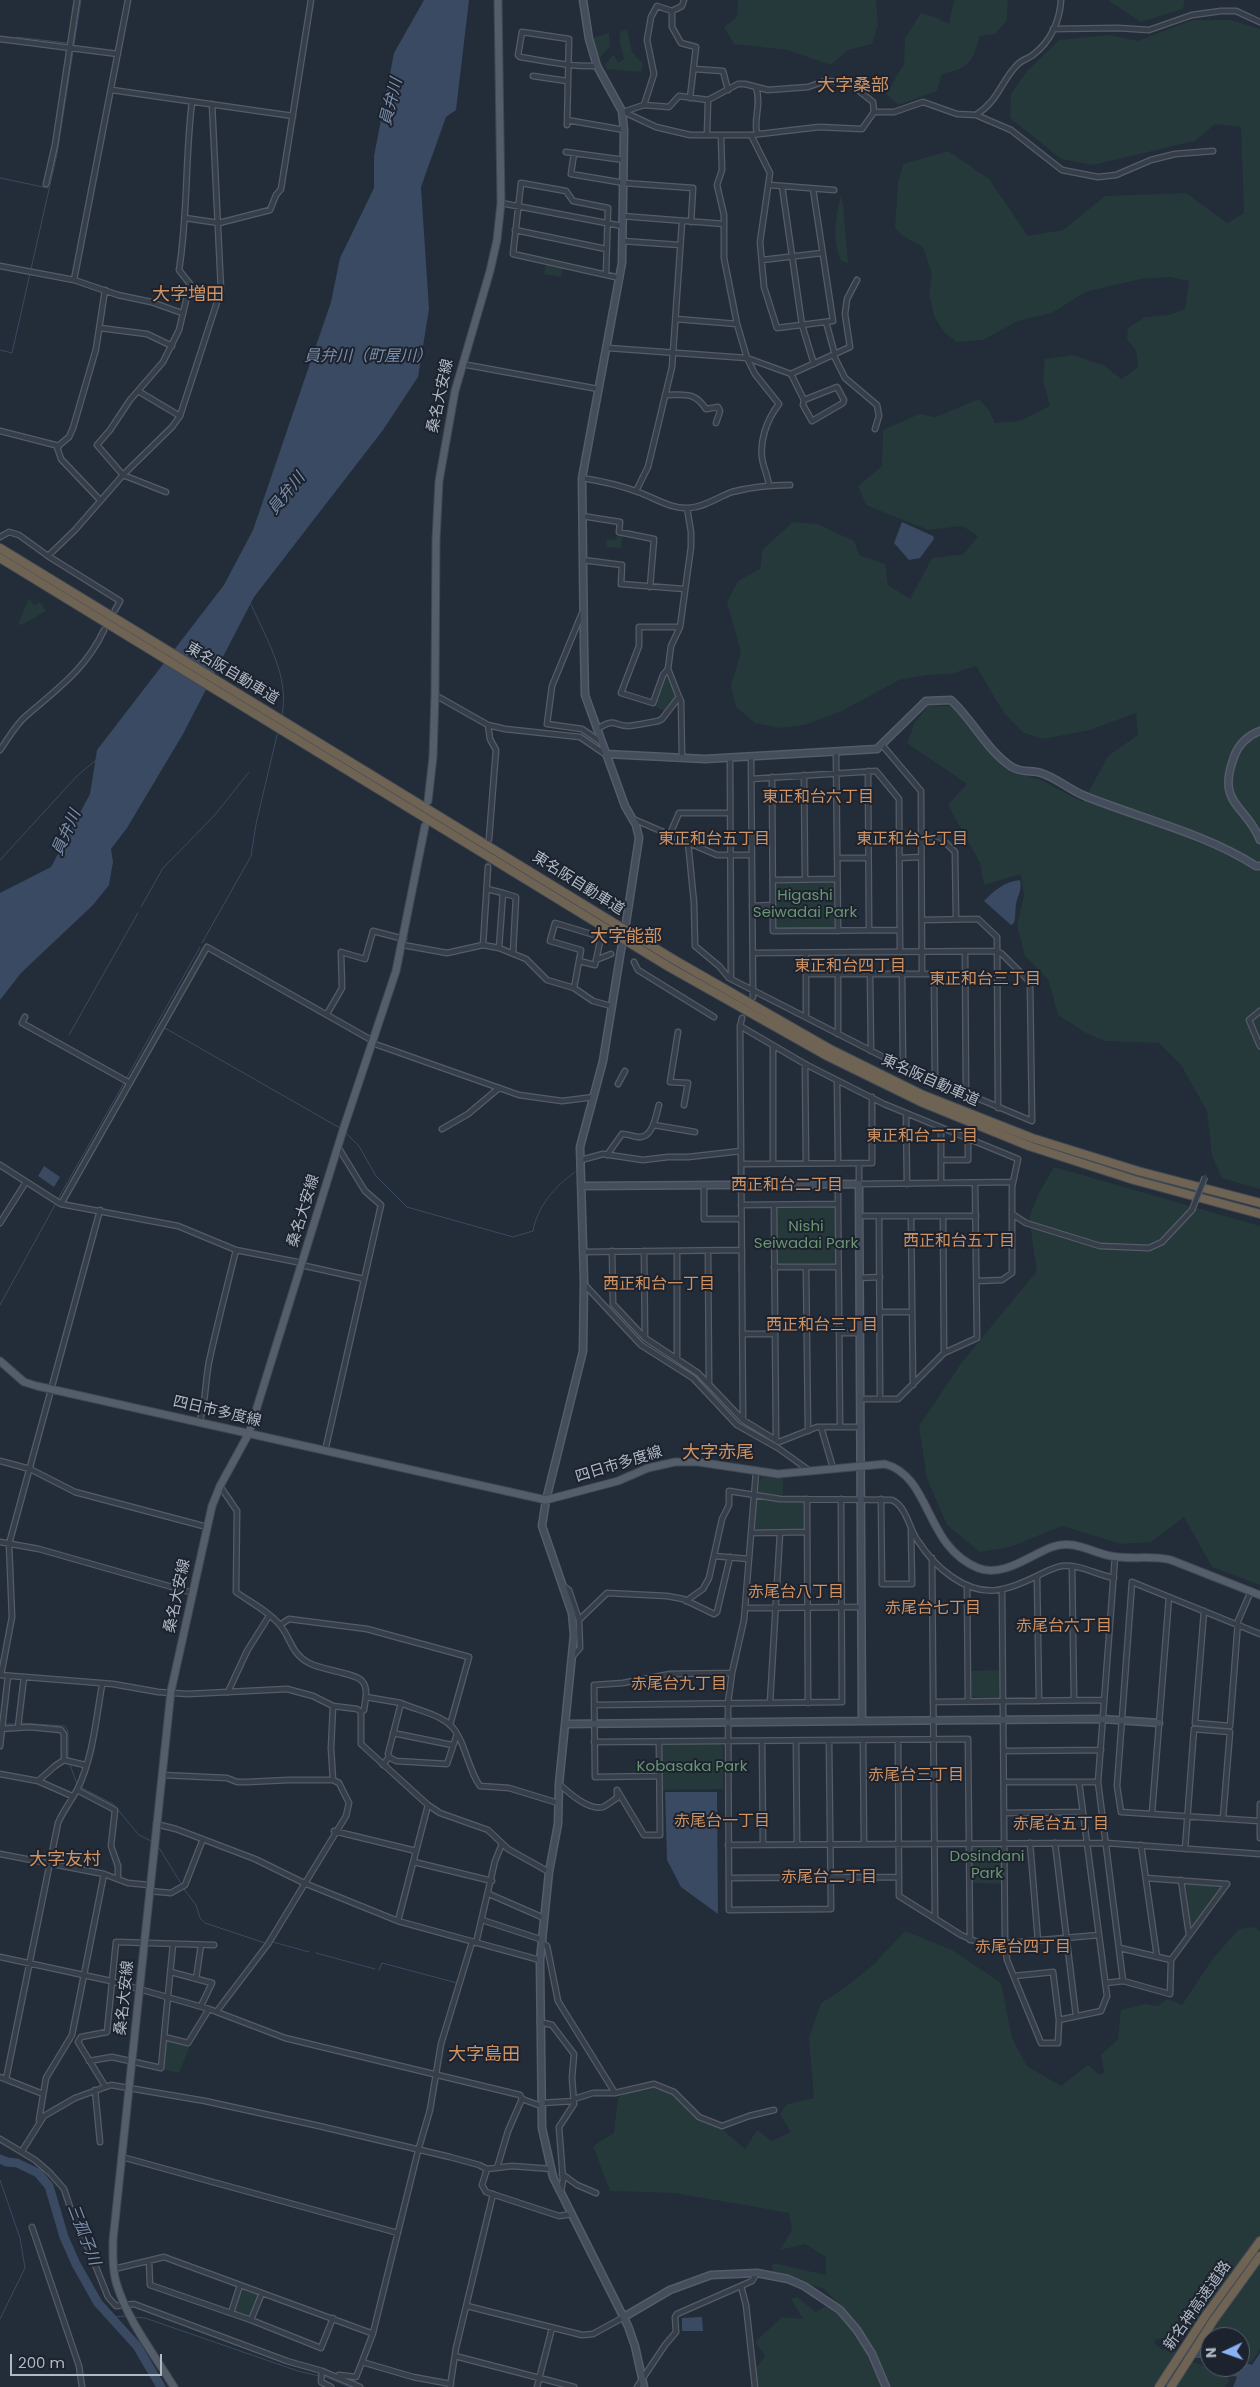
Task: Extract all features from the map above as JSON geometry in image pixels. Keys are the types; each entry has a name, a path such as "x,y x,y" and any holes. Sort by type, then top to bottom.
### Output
{"highway":[{"name":"東名阪自動車道","path":"0,548 295,739 669,967 786,1034 877,1082 980,1127 1029,1146 1134,1180 1260,1214"},
{"name":"東名阪自動車道","path":"4,560 300,731 673,959 830,1049 880,1074 982,1119 1032,1138 1138,1171 1260,1203"},
{"name":"新名神高速道路","path":"1159,2387 1206,2315 1260,2241"},
{"name":"新名神高速道路","path":"1171,2387 1213,2321 1260,2256"}],"main road":[{"name":"桑名大安線","path":"428,801 433,757 436,695 436,540 439,481 455,391 490,271 497,240 500,203 498,0"},
{"name":"桑名大安線","path":"174,2387 126,2307 114,2270 113,2240 171,1691 207,1527 220,1486 249,1434 343,1130 404,942 425,826"},
{"name":"四日市多度線","path":"0,1361 24,1382 50,1390 546,1500 618,1481 648,1468 675,1462 728,1466 756,1472 778,1474 885,1464 904,1473 914,1484 940,1535 956,1553 978,1568 1002,1569 1052,1547 1064,1544 1082,1546 1115,1557 1164,1559 1260,1596"}],"street":[{"path":"46,184 55,145 77,0"},
{"path":"74,280 128,0"},
{"path":"184,218 219,223 270,210 276,195 281,189 311,0"},
{"path":"583,0 587,30 597,66 624,111 668,131 721,136 751,135 804,128 862,129 874,112 873,102 848,82 825,81 808,87 768,90 738,84 708,100 679,96 669,107 644,105 624,111"},
{"path":"644,105 654,74 647,40 651,17 657,6 657,0"},
{"path":"657,6 672,11 682,6 684,0"},
{"path":"976,114 993,102 1018,64 1034,55 1053,30 1059,19 1061,0"},
{"path":"672,11 672,27 681,43 696,47 690,98"},
{"path":"1053,30 1118,28 1140,31 1149,30 1192,15 1221,11 1236,11 1260,22"},
{"path":"597,66 568,65 520,57 518,55 522,32 569,39 568,65 567,122 624,130"},
{"path":"0,39 118,54"},
{"path":"694,69 722,71 728,90"},
{"path":"533,76 568,81"},
{"path":"756,87 760,106 755,126 757,134"},
{"path":"112,90 293,116"},
{"path":"707,135 708,100"},
{"path":"166,492 123,475 97,444 163,362 180,330 182,313 190,284 179,270 184,218 187,147 192,102"},
{"path":"874,112 894,112 923,102 957,114 976,114 1011,130 1062,170 1098,177 1116,175 1150,160 1175,154 1213,152"},
{"path":"48,556 75,530 123,475 172,427 180,416 220,295 219,223 212,104"},
{"path":"624,111 624,183 620,278 582,478 582,516 585,695 625,806 639,833 640,843 626,923"},
{"path":"751,135 770,173 770,185 760,242 764,287 777,328 833,321 813,189"},
{"path":"721,136 722,170 717,185 724,224 724,258 737,324 747,358 761,383 779,404 766,426 763,442 763,463 769,486"},
{"path":"566,152 624,160"},
{"path":"574,153 571,174 624,183 693,188 690,222"},
{"path":"606,274 608,208 573,201 566,191 521,183 513,254 620,278"},
{"path":"770,185 834,190"},
{"path":"782,186 802,325 814,364"},
{"path":"500,203 622,226"},
{"path":"622,216 724,224"},
{"path":"636,491 648,467 674,352 682,222"},
{"path":"515,230 606,249"},
{"path":"622,241 680,245"},
{"path":"762,260 822,253"},
{"path":"0,266 74,280 182,313"},
{"path":"791,374 850,346 845,314 848,299 856,280"},
{"path":"100,500 61,459 56,447 69,437 73,428 96,349 105,290"},
{"path":"676,319 737,324"},
{"path":"826,322 834,355 848,380 878,405 879,416 875,429"},
{"path":"100,328 147,334 172,346"},
{"path":"608,348 747,358 791,374 804,400 803,405 812,421 843,403 844,400 837,387"},
{"path":"462,364 598,389"},
{"path":"804,400 837,387 848,380"},
{"path":"138,391 155,403 180,416"},
{"path":"665,395 693,395 699,399 706,409 718,407 720,411 716,423"},
{"path":"0,431 59,446"},
{"path":"582,478 611,483 636,491 666,505 687,508 699,507 732,493 790,484"},
{"path":"682,758 681,701 668,670 671,646 680,626 691,547 691,532 687,508"},
{"path":"582,516 620,522 618,532 654,539 650,587"},
{"path":"0,537 9,532 19,535 48,556 120,601 115,610"},
{"path":"583,560 622,565 621,584 684,589"},
{"path":"584,607 552,686 547,724 582,729 602,742"},
{"path":"668,670 662,675 653,703 621,693 639,646 639,627 680,626"},
{"path":"0,750 25,716 55,694 84,664 104,630"},
{"path":"436,695 488,725 504,729 580,737 606,754 682,758 730,758 872,750 883,746 901,725 926,702 951,700 965,714 984,739 1012,767 1024,772 1041,773 1083,796 1198,836 1256,866 1260,866"},
{"path":"597,729 606,723 616,722 625,726 658,721 679,697"},
{"path":"488,725 490,739 496,750 489,839"},
{"path":"1260,731 1249,736 1236,752 1228,781 1230,794 1238,809 1257,832 1260,840"},
{"path":"883,746 921,791 922,974"},
{"path":"836,752 838,931"},
{"path":"751,757 753,997"},
{"path":"730,758 731,979"},
{"path":"868,771 869,930"},
{"path":"751,779 876,771 899,799 900,952"},
{"path":"804,775 805,879"},
{"path":"772,777 773,931 900,930"},
{"path":"670,834 679,813 730,813"},
{"path":"633,819 717,855 752,855"},
{"path":"921,837 940,837 954,850 956,919"},
{"path":"688,842 694,903 695,946 731,979 764,994 903,1067 1032,1121 1030,982 997,951 753,953"},
{"path":"900,858 921,857"},
{"path":"837,858 868,858"},
{"path":"483,945 488,868"},
{"path":"773,880 837,879"},
{"path":"486,889 516,897 513,953"},
{"path":"499,948 502,893"},
{"path":"752,906 773,905"},
{"path":"922,920 978,919 997,937 998,1108"},
{"path":"574,988 579,961 582,950 550,941 555,923 601,937 595,965 579,961"},
{"path":"327,1014 342,988 342,952 365,959 372,931 447,954 483,945 499,948 526,959 547,980 574,988 593,1001 612,1006"},
{"path":"622,944 603,1061 582,1137 584,1284 582,1351 546,1500 542,1526 572,1613 573,1656 559,1784 557,1833 549,1872 540,1960 541,2104 542,2128 552,2169 561,2192 624,2317 636,2346 644,2387"},
{"path":"59,1202 127,1081 161,1030 207,947 327,1014 372,1042 526,1097 562,1101 594,1097"},
{"path":"965,952 966,1094"},
{"path":"806,953 806,1017"},
{"path":"596,960 611,954"},
{"path":"634,962 638,970 714,1017"},
{"path":"806,974 934,974 934,1081"},
{"path":"838,974 838,1034"},
{"path":"870,974 871,1051"},
{"path":"902,974 903,1067"},
{"path":"1260,1011 1249,1020 1260,1046"},
{"path":"25,1017 22,1023 127,1081"},
{"path":"742,1018 740,1026 742,1420"},
{"path":"740,1026 837,1081 968,1140 1018,1159 1013,1182 1011,1275 1002,1280 976,1281"},
{"path":"678,1032 670,1082 688,1083 684,1105"},
{"path":"773,1046 773,1164"},
{"path":"805,1064 806,1163"},
{"path":"618,1084 624,1071"},
{"path":"837,1081 838,1163"},
{"path":"442,1129 468,1114 499,1088"},
{"path":"741,1164 872,1163 872,1097"},
{"path":"608,1155 622,1134 644,1137 654,1125 659,1105"},
{"path":"906,1113 907,1184"},
{"path":"654,1125 695,1132"},
{"path":"941,1128 941,1183"},
{"path":"941,1160 968,1160 968,1140"},
{"path":"325,1451 381,1203 365,1191 338,1147"},
{"path":"581,1160 608,1155 643,1160 668,1156 688,1158 741,1151"},
{"path":"859,1163 862,1721"},
{"path":"1,1168 59,1202 178,1226 236,1250 364,1279"},
{"path":"1012,1214 1026,1223 1100,1246 1149,1248 1162,1242 1192,1210 1205,1177"},
{"path":"0,1223 26,1182"},
{"path":"582,1186 1013,1182"},
{"path":"860,1399 898,1399 944,1353 977,1338 975,1183"},
{"path":"838,1184 840,1427"},
{"path":"704,1185 704,1219 741,1219"},
{"path":"741,1205 838,1204"},
{"path":"774,1205 776,1440"},
{"path":"100,1210 9,1544 12,1617 0,1675 102,1685 114,1684 158,1692 171,1691 198,1694 287,1689 313,1696 334,1706 361,1712"},
{"path":"859,1216 976,1216"},
{"path":"879,1216 880,1399"},
{"path":"911,1216 913,1385"},
{"path":"943,1216 944,1353"},
{"path":"199,1423 204,1411 204,1389 209,1361 236,1250"},
{"path":"583,1252 742,1250"},
{"path":"644,1251 645,1338"},
{"path":"677,1251 677,1359"},
{"path":"708,1251 709,1384"},
{"path":"612,1252 613,1304 645,1338 698,1372 742,1420 779,1442 821,1427 861,1427"},
{"path":"774,1267 838,1267"},
{"path":"806,1267 808,1431"},
{"path":"859,1278 880,1278"},
{"path":"584,1284 641,1344 693,1378 737,1425 778,1448 810,1472"},
{"path":"880,1312 912,1312"},
{"path":"839,1333 860,1333"},
{"path":"742,1334 775,1334"},
{"path":"821,1427 833,1468"},
{"path":"0,1461 30,1469 75,1492 207,1527"},
{"path":"756,1472 746,1608 732,1673 728,1703 729,1910 831,1909 829,1741"},
{"path":"220,1486 237,1511 236,1592 280,1625 288,1642 299,1656 314,1665 361,1679 365,1685 366,1697 364,1710 361,1712 361,1744 428,1805 440,1813 488,1830 502,1844 549,1872"},
{"path":"686,1601 707,1583 722,1519 729,1505 729,1491 780,1499 888,1498 899,1505 911,1530 932,1558 949,1575 967,1586 983,1591 1002,1590 1057,1567 1072,1566 1114,1578"},
{"path":"881,1498 882,1584 912,1584 911,1530"},
{"path":"807,1499 808,1703"},
{"path":"594,1705 842,1702 840,1499"},
{"path":"770,1703 780,1532"},
{"path":"751,1533 807,1532"},
{"path":"0,1542 39,1549 193,1593"},
{"path":"714,1556 750,1559"},
{"path":"579,1620 607,1593 655,1594 686,1601 714,1614 730,1557"},
{"path":"1115,1557 1098,1782 1124,1981"},
{"path":"932,1558 935,1918"},
{"path":"1072,1566 1074,1700"},
{"path":"1037,1576 1038,1701"},
{"path":"1259,1821 1121,1812 1117,1786 1132,1582 1260,1634"},
{"path":"562,1585 569,1590 579,1620 580,1648 573,1656"},
{"path":"967,1586 968,1701"},
{"path":"1002,1590 1005,1944 1007,1960 1041,2042 1058,2043 1059,2020 1053,1972 1014,1976"},
{"path":"1204,1612 1195,1723 1230,1726 1238,1625 1251,1592"},
{"path":"1152,1813 1169,1597"},
{"path":"746,1608 862,1607"},
{"path":"228,1692 247,1651 269,1616"},
{"path":"280,1625 289,1619 368,1629 469,1657 450,1725"},
{"path":"659,1776 595,1777 594,1685 624,1683 670,1674 732,1673"},
{"path":"0,1746 8,1676"},
{"path":"19,1724 24,1677"},
{"path":"6,2079 58,1823 78,1787 85,1765 102,1685"},
{"path":"366,1697 401,1703 435,1716 450,1725 461,1740 472,1773 480,1786 509,1788 558,1803"},
{"path":"933,1702 1104,1700"},
{"path":"383,1765 389,1757 401,1703"},
{"path":"333,1780 331,1748 334,1706"},
{"path":"566,1724 1103,1719 1159,1723"},
{"path":"2,1726 19,1724 61,1730 64,1734 67,1761"},
{"path":"1185,1849 1194,1729 1230,1732 1223,1818"},
{"path":"393,1733 452,1745"},
{"path":"389,1757 396,1760 447,1764 457,1734"},
{"path":"863,1740 864,1844"},
{"path":"898,1740 899,1896 970,1940 984,1944 1005,1944 1099,1935"},
{"path":"594,1742 968,1740 970,1940"},
{"path":"762,1741 763,1845"},
{"path":"796,1741 796,1845"},
{"path":"617,1790 644,1835 660,1835 659,1742"},
{"path":"1004,1751 1101,1750"},
{"path":"38,1781 54,1766 67,1761 85,1765"},
{"path":"0,1774 38,1781 72,1796"},
{"path":"162,1775 227,1778 237,1782 333,1780 339,1782 349,1803 346,1816 334,1831 268,1944 217,2011"},
{"path":"559,1784 579,1798 597,1807 603,1807 617,1798 617,1777"},
{"path":"1004,1782 1098,1782"},
{"path":"1059,2020 1101,2010 1107,1996 1079,1782"},
{"path":"78,1787 115,1810 110,1842 118,1866 118,1880"},
{"path":"1260,1804 1260,1838"},
{"path":"398,1921 428,1805"},
{"path":"1004,1813 1084,1812"},
{"path":"156,1824 203,1839 255,1859 304,1883 398,1921 540,1960"},
{"path":"334,1831 416,1851"},
{"path":"0,1854 104,1874 118,1880 171,1893 182,1887 203,1839"},
{"path":"1030,1843 1038,1941"},
{"path":"1055,1843 1076,2016"},
{"path":"728,1845 1106,1843 1260,1854"},
{"path":"0,2139 22,2151 50,2173 64,2189 76,2225 90,2252 108,2297 116,2306 126,2307 134,2304 322,2372 356,2377 373,2334 418,2150 430,2110 441,2044 482,1920 495,1861 502,1844"},
{"path":"1141,1845 1156,1957"},
{"path":"414,1862 492,1881"},
{"path":"39,2121 46,2078 72,2035 104,1874"},
{"path":"728,1878 899,1877"},
{"path":"1106,1983 1124,1981 1170,1994 1171,1960 1227,1884 1146,1878"},
{"path":"1182,1880 1189,1935"},
{"path":"489,1894 544,1918"},
{"path":"482,1920 542,1941 547,1946 558,2001 615,2093"},
{"path":"105,2086 78,2042 81,2037 107,2032 116,1942 214,1945"},
{"path":"89,2061 112,2057 161,2068 173,1944"},
{"path":"196,1979 201,1944"},
{"path":"1120,1948 1171,1960"},
{"path":"0,1957 112,1981 202,2006 285,2038 520,2095 522,2099 541,2104 574,2100 593,2093 615,2093 633,2090 646,2085 659,2085 674,2092 698,2117 722,2126 749,2116 774,2110"},
{"path":"171,1972 212,1983 202,2006"},
{"path":"164,2037 188,2043 209,2009"},
{"path":"540,2022 552,2025 574,2054 572,2078 574,2100 559,2127 562,2174 561,2192"},
{"path":"0,2077 43,2094"},
{"path":"22,2151 39,2121 51,2111 105,2086 129,2088 243,2109 472,2163 487,2169 512,2166 552,2169"},
{"path":"95,2090 100,2142"},
{"path":"497,2168 508,2131 522,2099"},
{"path":"122,2157 398,2233"},
{"path":"487,2169 482,2185 486,2192 559,2216 572,2214"},
{"path":"562,2174 577,2185 596,2193"},
{"path":"362,2362 450,2386 455,2356 493,2194"},
{"path":"32,2227 79,2366 82,2387"},
{"path":"114,2270 164,2257 372,2333"},
{"path":"149,2261 150,2285 251,2320 321,2348 333,2318"},
{"path":"467,2306 552,2328 588,2335 624,2317 670,2290 689,2282 724,2274 757,2273 788,2279 804,2286 840,2310 857,2330 872,2354 886,2387"},
{"path":"638,2387 665,2345 676,2332 675,2317 677,2314 752,2281 757,2273"},
{"path":"231,2313 240,2285"},
{"path":"741,2286 746,2305 755,2387"},
{"path":"251,2320 262,2293"},
{"path":"537,2387 552,2328"},
{"path":"455,2356 574,2387"},
{"path":"322,2372 321,2382 332,2387"},
{"path":"332,2374 360,2387"}],"green space":[{"path":"738,0 876,0 878,25 872,44 848,50 831,65 787,50 734,44 724,27 737,17"},
{"path":"954,0 1008,0 1007,20 995,34 980,36 972,58 968,63 958,69 942,74 937,91 898,105 886,94 904,64 905,38 921,13 949,24"},
{"path":"1108,0 1185,0 1183,9 1141,22"},
{"path":"1193,20 1231,20 1260,29 1260,1189 1222,1178 1212,1156 1207,1111 1181,1065 1159,1043 1105,1041 1086,1033 1058,1015 1048,979 1025,956 1017,925 1024,895 1021,874 984,885 980,863 948,805 967,784 907,743 915,722 928,706 954,706 983,743 1016,772 1041,780 1083,802 1108,756 1138,735 1136,713 1090,730 1044,739 1024,733 1004,713 976,666 951,674 927,675 899,680 842,711 805,725 778,728 755,723 736,707 731,685 741,652 727,602 738,581 760,569 763,549 793,522 817,524 854,541 859,555 885,564 888,585 910,599 932,558 964,554 978,536 962,526 928,530 866,505 858,486 882,466 883,430 919,414 936,417 979,399 988,409 995,423 1020,421 1050,406 1043,380 1045,359 1073,355 1103,365 1122,379 1138,367 1136,351 1127,339 1128,328 1145,317 1169,315 1185,309 1189,281 1169,277 1141,279 1085,292 1052,313 1018,321 983,340 957,342 944,332 934,316 929,294 932,274 923,247 903,236 895,228 898,183 903,164 948,151 989,179 1028,236 1063,230 1105,196 1186,193 1227,223 1244,213 1241,127 1215,124 1195,141 1093,165 1061,159 1010,118 1011,94 1027,71 1059,40 1109,35 1137,41"},
{"path":"627,29 632,52 643,64 641,72 607,69 605,65 614,54 618,63 624,59 620,43 620,32"},
{"path":"609,33 610,46 597,61 591,38"},
{"path":"841,196 848,263 841,261 835,237 837,212"},
{"path":"546,263 563,267 561,277 544,274"},
{"path":"617,534 623,535 621,548 606,547 607,539 616,540"},
{"path":"29,598 34,605 40,602 46,611 22,625 18,624"},
{"path":"668,671 678,696 666,712 653,705 665,672"},
{"name":"Higashi Seiwadai Park","path":"834,881 834,929 777,929 775,927 776,882"},
{"path":"1054,1167 1260,1226 1260,1585 1212,1567 1184,1517 1151,1542 1121,1544 1062,1526 1010,1547 980,1552 947,1525 927,1479 919,1426 962,1362 1037,1271 1029,1218 1038,1195"},
{"name":"Nishi Seiwadai Park","path":"835,1207 835,1264 778,1265 776,1208"},
{"path":"762,1477 783,1478 783,1497 758,1493 758,1482"},
{"path":"758,1498 781,1502 803,1501 805,1528 803,1530 756,1531 754,1528 756,1500"},
{"path":"1001,1670 999,1699 970,1697 970,1671"},
{"name":"Kobasaka Park","path":"663,1744 720,1744 723,1746 723,1789 662,1790"},
{"name":"Dosindani Park","path":"973,1846 1001,1846 1002,1884 972,1883"},
{"path":"1186,1883 1219,1886 1221,1889 1194,1925 1190,1925"},
{"path":"1254,1927 1260,1931 1260,2349 1250,2363 1250,2327 1200,2327 1200,2341 1187,2331 1179,2337 1157,2339 1154,2343 1162,2350 1170,2347 1189,2356 1192,2361 1200,2365 1200,2377 1226,2377 1230,2379 1225,2387 757,2387 754,2371 765,2356 755,2342 782,2317 803,2319 791,2299 797,2297 816,2312 837,2302 824,2289 772,2271 773,2263 826,2275 826,2257 805,2244 780,2250 792,2230 789,2213 675,2193 610,2191 593,2146 614,2133 618,2098 643,2086 655,2086 673,2093 693,2115 721,2128 745,2149 757,2130 772,2141 791,2132 780,2114 787,2104 814,2098 809,2038 821,2003 846,1987 873,1965 905,1931 952,1950 1001,1983 1012,2038 1027,2066 1061,2086 1088,2065 1100,2075 1104,2072 1101,2055 1118,2039 1121,2010 1145,2004 1158,2006 1167,1999 1182,2005 1213,1958 1239,1929"},
{"path":"166,2039 190,2046 179,2073 162,2069"},
{"path":"241,2287 260,2294 250,2319 232,2312"}],"water":[{"name":"員弁川（町屋川）","path":"424,0 469,0 456,110 446,117 421,187 429,309 418,377 383,430 254,597 183,734 127,828 111,849 113,862 109,885 93,905 21,973 0,1000 0,893 51,867 90,794 97,750 224,585 253,530 331,302 340,258 374,188 374,156 394,53"},
{"path":"902,522 933,536 934,539 920,558 909,560 894,543"},
{"path":"1020,880 1015,920 1011,925 984,901 1000,887"},
{"path":"44,1166 60,1177 54,1187 38,1176"},
{"path":"665,1792 717,1792 718,1914 681,1887 667,1860"},
{"path":"702,2317 703,2331 682,2331 682,2318"},
{"path":"1184,2342 1200,2345 1200,2358 1194,2358"},
{"path":"1260,2353 1260,2387 1233,2387 1237,2377 1250,2377 1250,2364 1252,2365"}],"waterway":[{"path":"0,350 12,353 57,154 81,0"},
{"path":"16,37 67,43"},
{"path":"0,178 48,188"},
{"path":"251,604 270,644 280,672 284,700 282,715"},
{"path":"202,943 251,856 256,824 278,731"},
{"path":"0,860 77,776 96,760"},
{"path":"141,907 163,868 214,816 249,772"},
{"path":"69,1035 138,913"},
{"path":"126,1079 200,947"},
{"path":"163,1027 340,1128"},
{"path":"58,1199 124,1083"},
{"path":"345,1132 359,1146 376,1176 407,1207 513,1237 533,1231 543,1205 554,1190 575,1172"},
{"path":"0,1305 56,1203"},
{"path":"20,1723 65,1726 68,1731 68,1758"},
{"path":"5,1724 16,1724"},
{"path":"69,1762 77,1784"},
{"path":"80,1787 113,1804 139,1835 151,1841"},
{"path":"158,1846 182,1885"},
{"path":"184,1889 196,1905 200,1918 205,1923 265,1943"},
{"path":"273,1942 309,1952"},
{"path":"316,1953 375,1969"},
{"path":"379,1970 382,1963 457,1983"},
{"name":"三孤子川","path":"0,2159 17,2163 38,2173 49,2186 64,2237 76,2264 98,2303 137,2346 161,2387"},
{"path":"0,2180 20,2238 25,2268 0,2319"},
{"path":"112,2317 126,2316"},
{"path":"133,2317 145,2318 298,2371 319,2376"},
{"path":"323,2376 350,2387"}],"tunnel":[{"path":"488,867 489,839"}],"district":[{"name":"大字桑部","path":"853,86"},
{"name":"大字増田","path":"188,295"},
{"name":"東正和台六丁目","path":"818,798"},
{"name":"東正和台五丁目","path":"714,840"},
{"name":"東正和台七丁目","path":"912,840"},
{"name":"大字能部","path":"626,937"},
{"name":"東正和台四丁目","path":"850,967"},
{"name":"東正和台三丁目","path":"985,980"},
{"name":"東正和台二丁目","path":"922,1137"},
{"name":"西正和台二丁目","path":"787,1186"},
{"name":"西正和台五丁目","path":"959,1242"},
{"name":"西正和台一丁目","path":"659,1285"},
{"name":"西正和台三丁目","path":"822,1326"},
{"name":"大字赤尾","path":"718,1453"},
{"name":"赤尾台八丁目","path":"796,1593"},
{"name":"赤尾台七丁目","path":"933,1609"},
{"name":"赤尾台六丁目","path":"1064,1627"},
{"name":"赤尾台九丁目","path":"679,1685"},
{"name":"赤尾台三丁目","path":"916,1776"},
{"name":"赤尾台一丁目","path":"722,1822"},
{"name":"赤尾台五丁目","path":"1061,1825"},
{"name":"大字友村","path":"65,1860"},
{"name":"赤尾台二丁目","path":"829,1878"},
{"name":"赤尾台四丁目","path":"1023,1948"},
{"name":"大字島田","path":"484,2055"}],"water label":[{"name":"員弁川","path":"392,102"},
{"name":"員弁川","path":"287,494"},
{"name":"員弁川","path":"67,833"}]}
